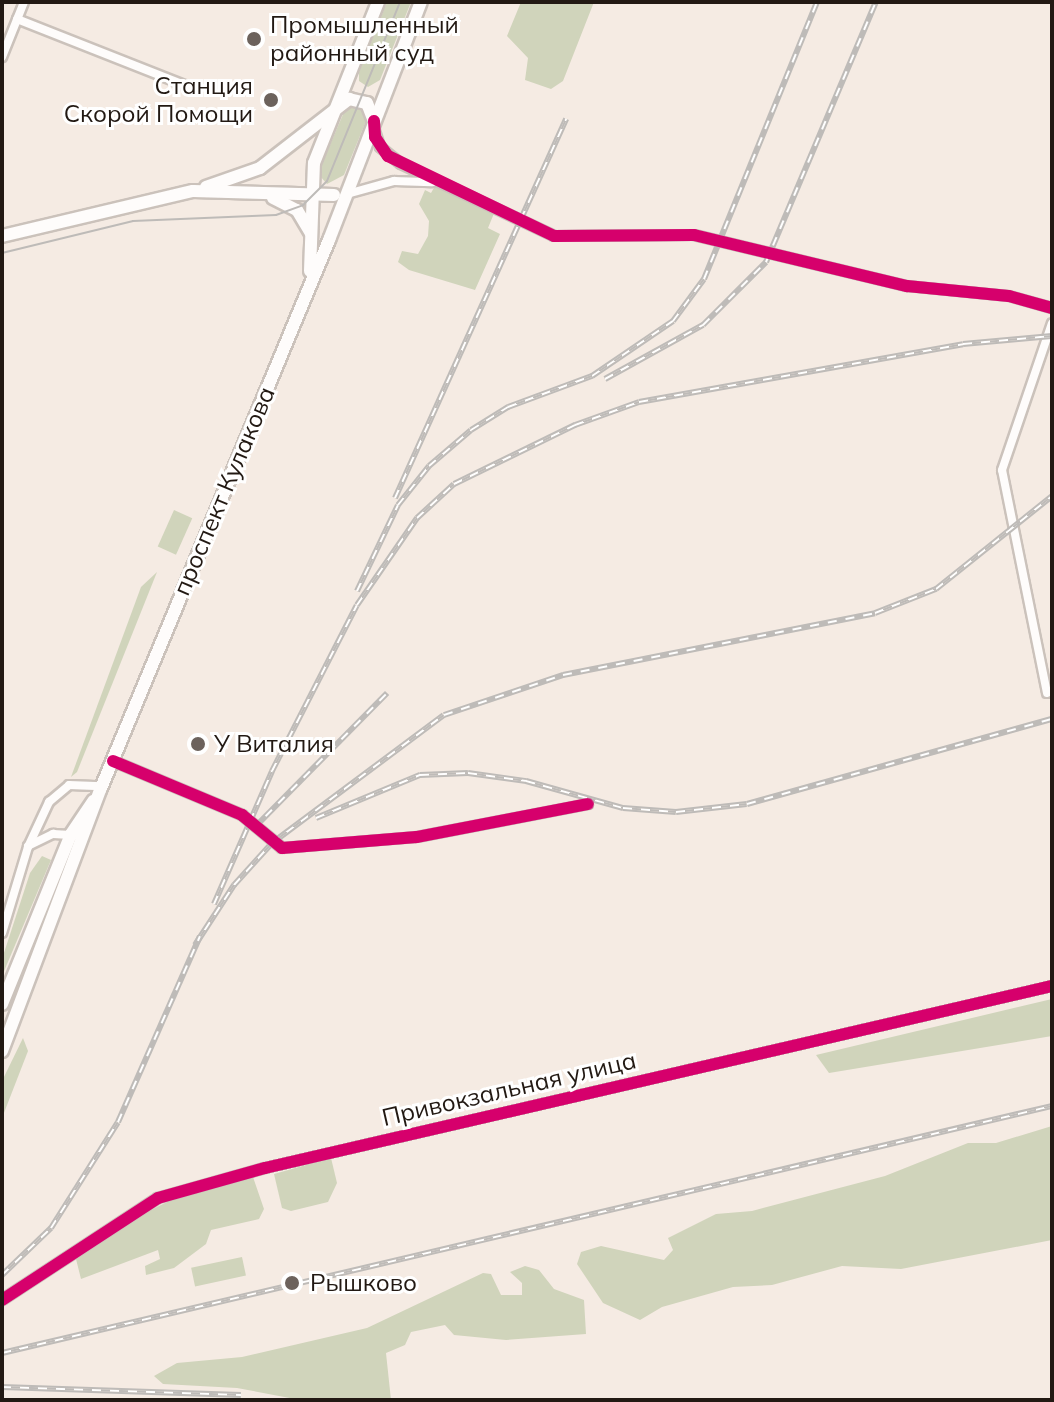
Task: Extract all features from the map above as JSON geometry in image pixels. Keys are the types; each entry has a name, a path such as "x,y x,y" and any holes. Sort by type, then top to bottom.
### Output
{"main road":[{"path":"307,290 313,242 311,197 314,163 378,2"},
{"path":"374,121 421,2"},
{"path":"2,236 193,191 260,168 349,99 361,100 371,108 374,121"},
{"name":"проспект Кулакова","path":"2,1051 85,839 101,787 307,290 341,195 374,121"},
{"path":"314,163 315,184 341,195"},
{"path":"193,191 311,197 341,195"},
{"path":"242,192 297,210 313,242"},
{"name":"проспект Кулакова","path":"2,1004 71,834 101,787"}],"street":[{"path":"2,57 24,2"},
{"path":"17,19 190,87"},
{"path":"374,121 375,137 388,156 554,236 694,235 907,286 1009,296 1052,308"},
{"path":"341,195 394,181 444,184"},
{"path":"1047,693 1002,470 1052,323"},
{"path":"113,761 242,815 282,848 417,837 588,804"},
{"path":"2,933 28,847 55,793 69,785 101,787"},
{"path":"28,847 53,834 71,834 85,839"},
{"name":"Привокзальная улица","path":"2,1300 158,1198 265,1168 1052,986"}],"green space":[{"path":"387,2 411,2 380,80 368,87 359,81 359,72"},
{"path":"521,2 594,2 563,81 551,89 525,80 528,58 507,36"},
{"path":"353,106 365,112 366,121 344,175 327,184 320,176 321,166 344,112"},
{"path":"435,186 495,211 488,228 500,234 475,290 409,270 398,262 402,251 418,254 428,236 429,221 419,204 425,190 431,193"},
{"path":"174,510 192,518 176,555 158,547"},
{"path":"157,572 77,772 71,777 141,587"},
{"path":"42,856 51,860 2,976 2,959 30,873"},
{"path":"1052,999 1052,1036 829,1073 816,1055"},
{"path":"23,1038 28,1051 2,1118 2,1081"},
{"path":"1052,1126 1052,1240 901,1269 842,1266 772,1285 733,1287 662,1307 640,1320 603,1303 577,1264 581,1252 601,1246 664,1260 673,1250 668,1238 716,1214 752,1211 885,1176 968,1143 996,1143"},
{"path":"331,1158 337,1183 328,1202 291,1211 282,1208 274,1174"},
{"path":"253,1177 264,1209 259,1219 211,1230 206,1244 174,1268 146,1275 145,1266 160,1259 158,1250 81,1279 76,1259 151,1210 173,1199"},
{"path":"242,1257 246,1276 195,1286 191,1268"},
{"path":"525,1266 539,1270 554,1289 584,1300 586,1334 506,1340 454,1335 445,1325 411,1332 405,1345 386,1353 391,1400 300,1400 237,1388 163,1384 154,1376 177,1363 242,1357 367,1328 483,1273 491,1274 501,1295 522,1295 522,1283 510,1272"}],"tram line":[{"path":"2,253 133,221 276,215 303,205 327,181 400,2"}],"railway":[{"path":"357,591 398,505 429,466 471,430 508,407 592,376 673,321 704,279 817,2"},
{"path":"605,379 703,325 766,262 876,2"},
{"path":"395,498 566,119"},
{"path":"214,904 272,771 357,605 417,518 454,484 575,425 639,402 963,344 1052,336"},
{"path":"195,945 234,885 272,843 444,715 563,675 875,613 936,589 1052,496"},
{"path":"253,829 387,693"},
{"path":"316,818 420,775 468,773 526,781 623,808 676,812 747,804 1052,719"},
{"path":"2,1275 51,1228 118,1122 200,936"},
{"path":"2,1353 1052,1106"},
{"path":"2,1387 241,1395"}],"cycle path":[{"path":"374,121 375,137 388,156 554,236 694,235 907,286 1009,296 1052,308"},
{"path":"113,761 242,815 282,848 417,837 588,804"},
{"path":"2,1300 158,1198 265,1168 1052,986"}],"place":[{"name":"Промышленный районный суд","path":"254,39"},
{"name":"Станция Скорой Помощи","path":"271,100"},
{"name":"У Виталия","path":"198,744"},
{"name":"Рышково","path":"292,1283"}]}
